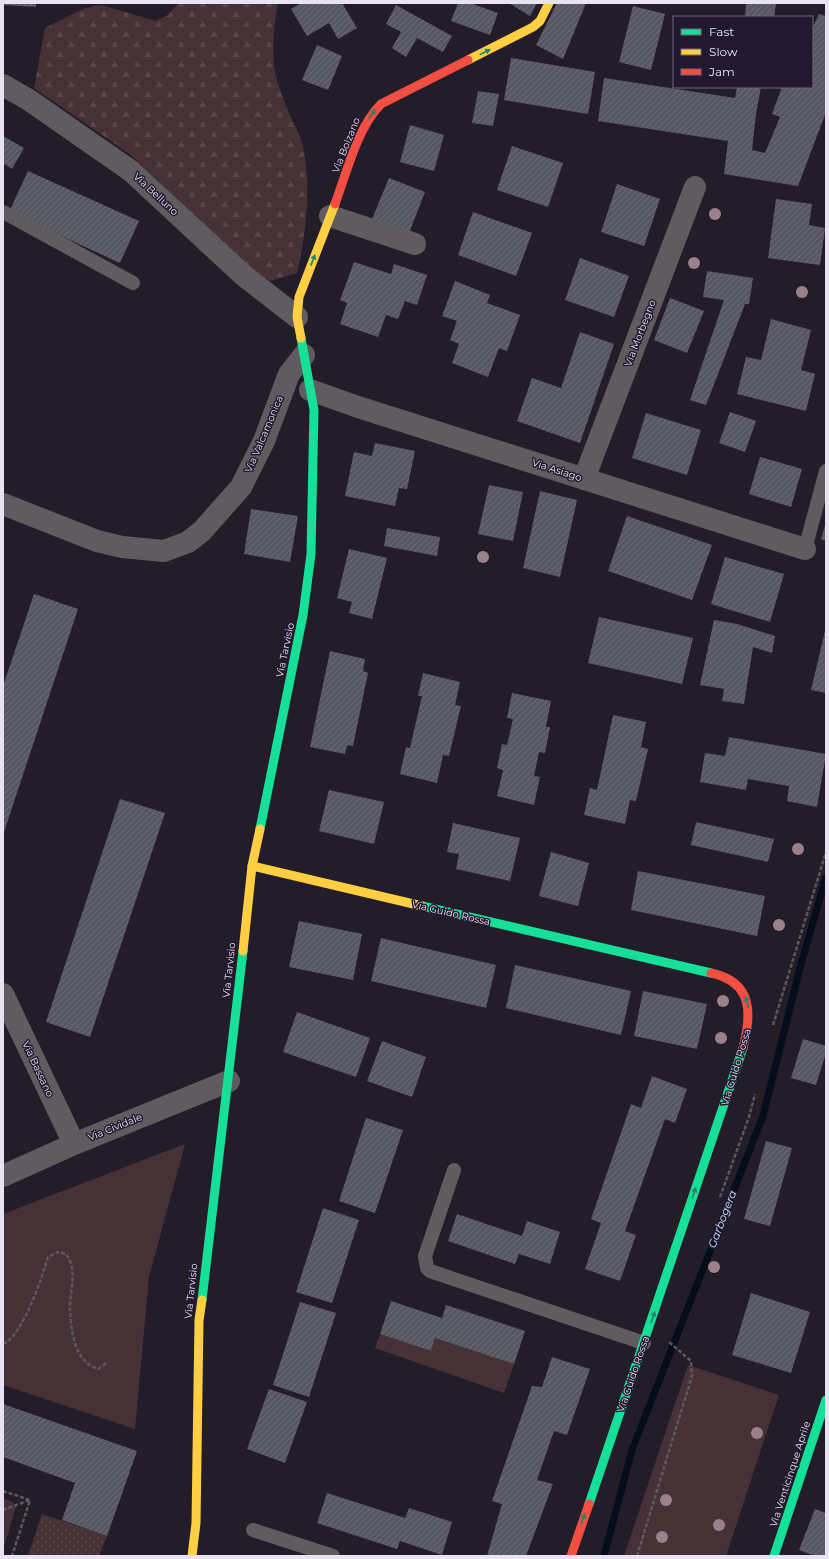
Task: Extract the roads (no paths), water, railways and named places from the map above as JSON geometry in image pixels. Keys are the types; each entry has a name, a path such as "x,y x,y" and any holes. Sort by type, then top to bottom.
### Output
{"street":[{"name":"Via Bolzano","path":"298,307 330,216 363,129 371,114 378,106 533,27 540,21 549,3"},
{"name":"Via Belluno","path":"3,85 29,100 131,171 243,275 298,307"},
{"name":"Via Morbegno","path":"584,479 695,187"},
{"path":"330,216 415,244"},
{"path":"298,307 310,390"},
{"name":"Via Valcamonica","path":"3,504 98,540 122,547 164,551 188,542 202,531 241,487 264,441 289,374 304,355"},
{"name":"Via Asiago","path":"310,390 358,407 805,549"},
{"name":"Via Tarvisio","path":"192,1556 196,1523 199,1320 252,866 303,615 311,554 314,410 310,390"},
{"name":"Via Guido Rossa","path":"252,866 721,975 739,986 747,1000 749,1016 742,1052 571,1556"},
{"name":"Via Bassano","path":"3,994 74,1144"},
{"name":"Via Cividale","path":"3,1176 74,1144 228,1081"},
{"name":"Via Venticinque Aprile","path":"774,1556 824,1410"}],"lane":[{"path":"3,212 133,283"},
{"path":"805,549 826,471"},
{"path":"454,1170 425,1256 427,1268 430,1271 644,1343"},
{"path":"253,1530 334,1556"}],"waterway":[{"name":"Garbogera","path":"604,1556 632,1450 763,1116 801,964 826,877"}]}
